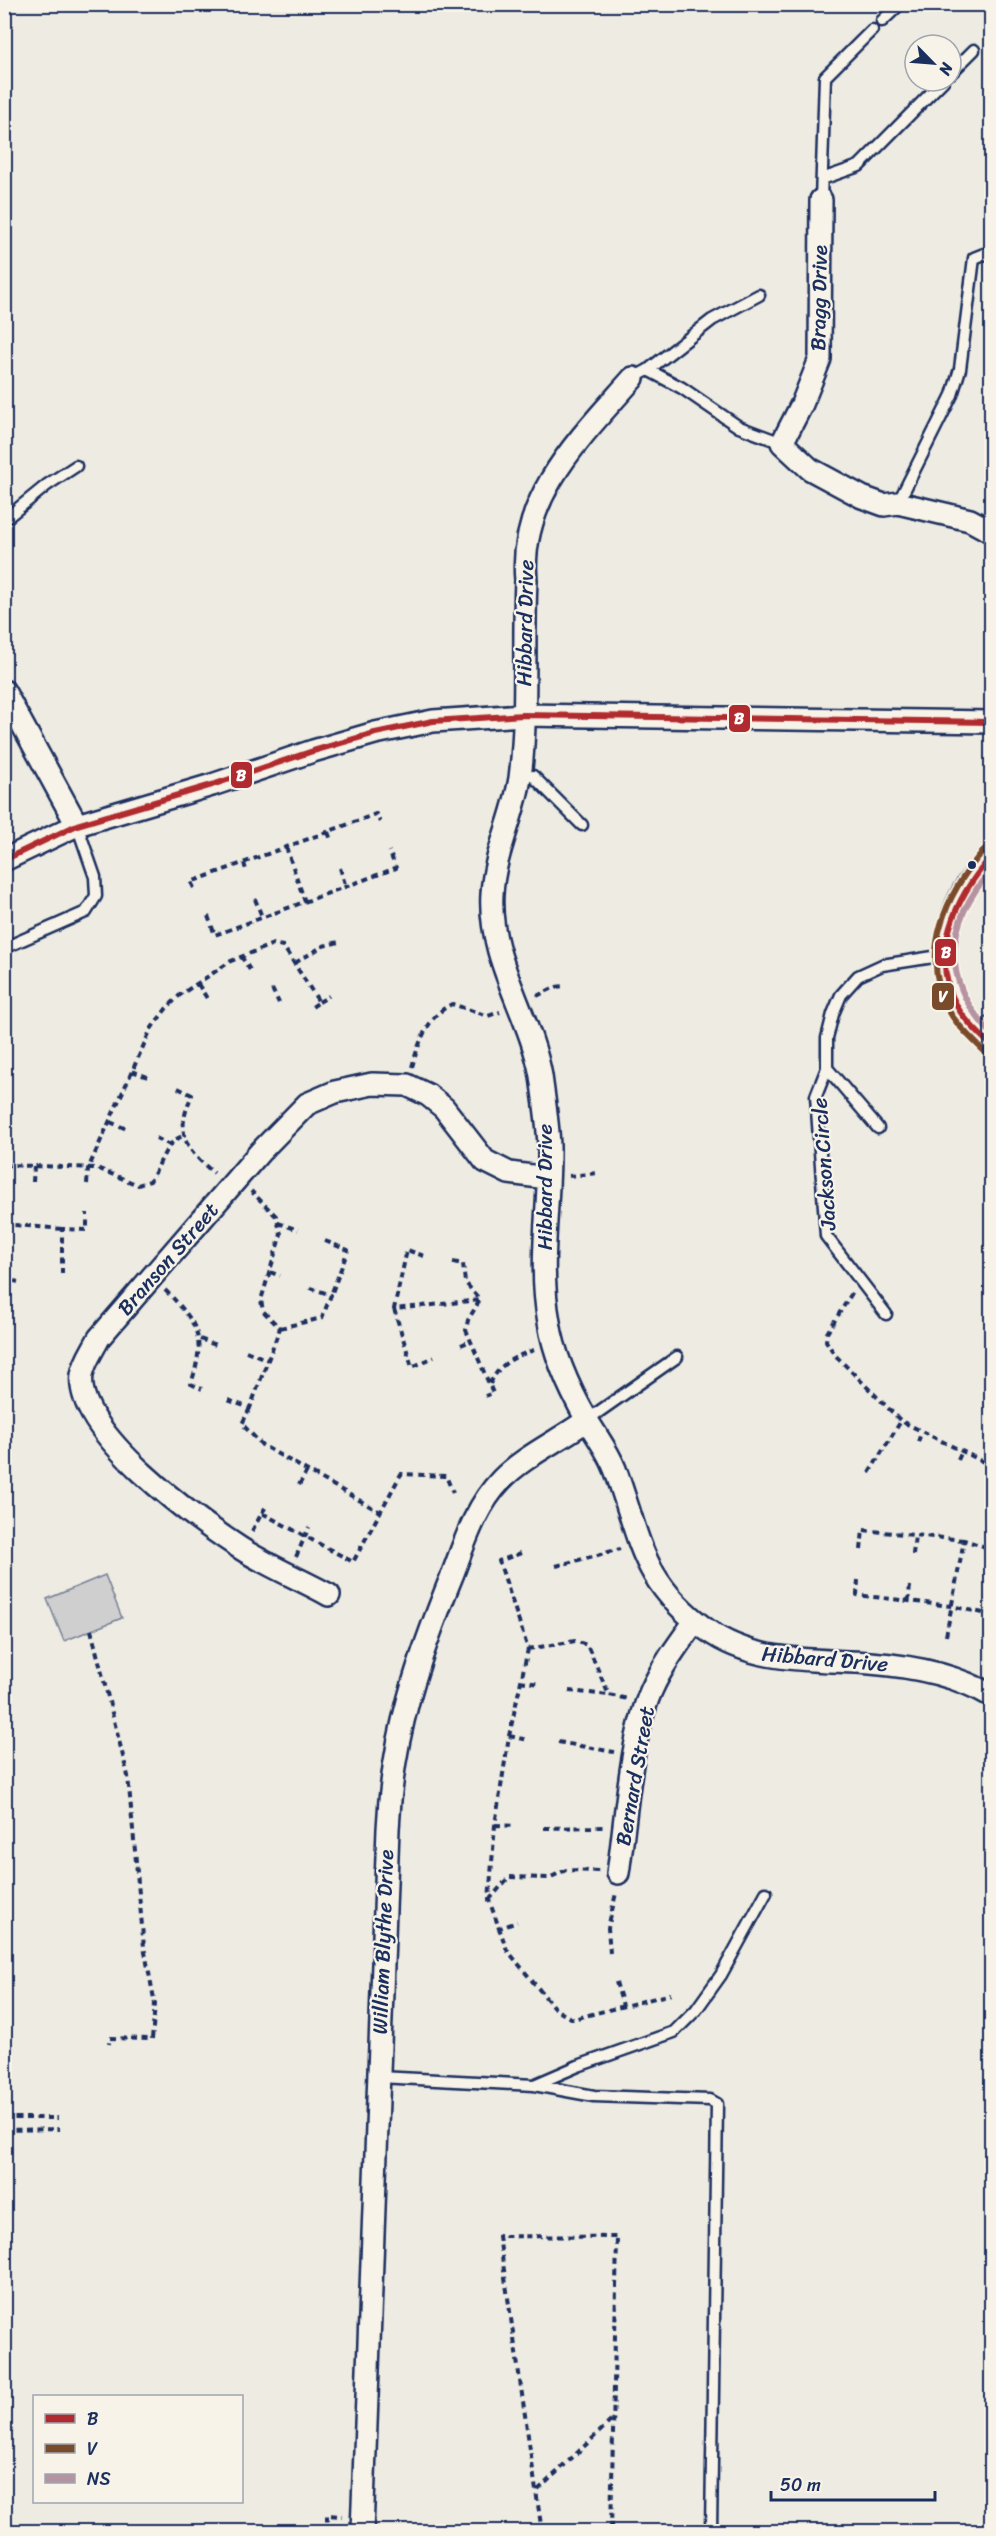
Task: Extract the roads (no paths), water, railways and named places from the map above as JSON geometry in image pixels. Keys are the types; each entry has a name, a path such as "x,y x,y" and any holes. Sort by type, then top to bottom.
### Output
{"street":[{"name":"Bragg Drive","path":"782,442 802,404 820,359 821,189"},
{"name":"Hibbard Drive","path":"640,374 557,467 538,501 524,560 523,715 520,776 495,870 493,919 497,945 536,1050 549,1146 544,1241 548,1320 553,1343 587,1420 613,1464 637,1543 661,1587 695,1621 727,1643 764,1655 915,1669 953,1678 992,1696"},
{"path":"782,442 810,469 862,497 884,506 898,503 970,520 992,532"},
{"path":"4,691 77,825"},
{"path":"4,860 77,825 375,733 433,721 523,715 992,722"},
{"path":"987,1033 957,1008 947,984 946,955 951,921 968,884 992,855"},
{"name":"Branson Street","path":"329,1595 242,1549 153,1483 101,1430 85,1401 82,1376 89,1357 99,1338 234,1182 308,1104 335,1092 372,1084 407,1085 428,1095 444,1108 485,1161 509,1173 547,1178"},
{"name":"William Blythe Drive","path":"362,2532 389,1797 400,1727 415,1672 472,1523 490,1494 514,1469 587,1420"},
{"name":"Bernard Street","path":"618,1873 635,1756 646,1704 658,1676 695,1621"}],"lane":[{"path":"882,21 900,4"},
{"path":"821,189 825,77 872,30"},
{"path":"963,61 974,50"},
{"path":"821,189 859,166 931,93"},
{"path":"898,503 951,395 960,369 974,258 984,254 992,255"},
{"path":"640,374 712,320 759,295"},
{"path":"640,374 682,388 739,427 782,442"},
{"path":"4,520 47,485 76,466"},
{"path":"532,776 582,825"},
{"path":"4,948 86,912 96,896 95,877 77,825"},
{"name":"Jackson Circle","path":"886,1314 826,1236 816,1096 827,1068 827,1038 832,1014 841,995 858,976 882,965 946,955"},
{"name":"Jackson Circle","path":"827,1068 878,1128"},
{"path":"587,1420 677,1357"},
{"path":"534,2085 578,2066 674,2032 696,2010 722,1976 766,1893"},
{"path":"379,2077 534,2085 594,2096 710,2100 717,2104 711,2532"}]}
